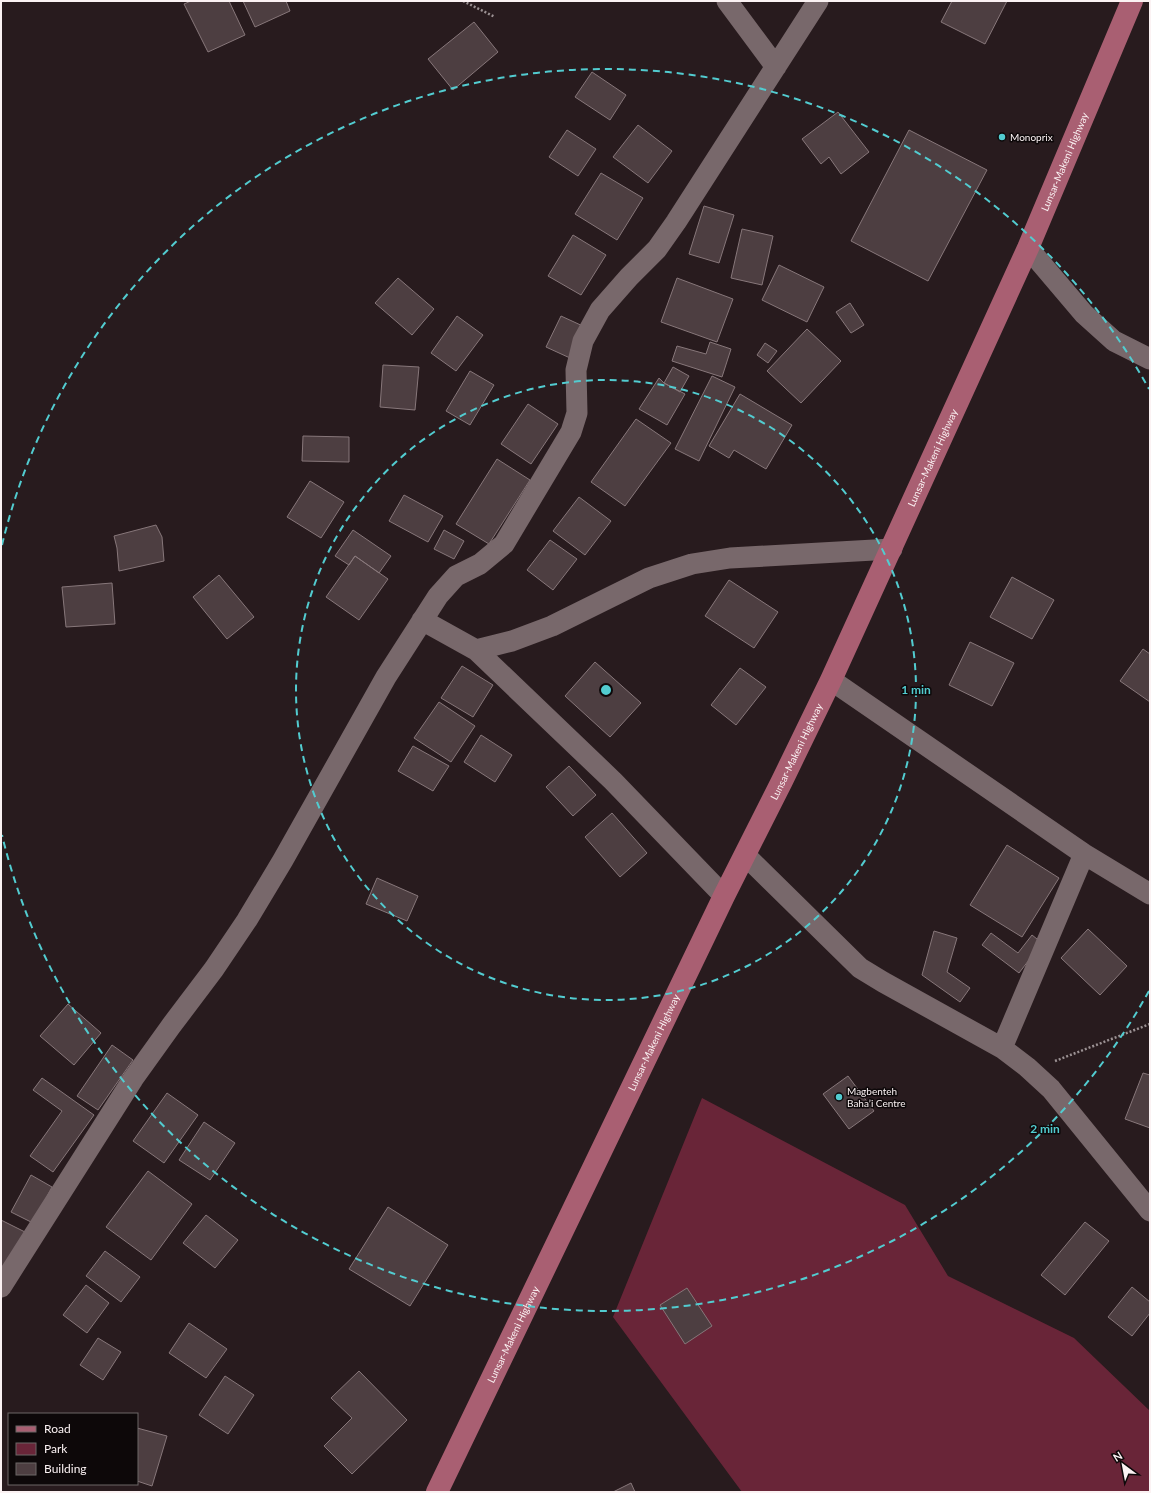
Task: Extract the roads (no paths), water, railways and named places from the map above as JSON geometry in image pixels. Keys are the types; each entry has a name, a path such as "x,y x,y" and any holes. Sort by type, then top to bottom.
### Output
{"main road":[{"name":"Lunsar-Makeni Highway","path":"437,1492 724,896 831,680 892,550 1028,248 1132,1"}],"street":[{"path":"727,1 776,67"},
{"path":"1,1288 133,1080 170,1026 214,969 247,920 283,860 386,677 438,596 456,576 480,564 504,544 571,432 578,413 576,370 583,341 600,310 656,249 676,222 818,1"},
{"path":"1028,248 1084,314 1114,341 1150,359"},
{"path":"476,650 512,641 552,626 649,578 692,564 730,558 892,550"},
{"path":"422,620 476,650 613,781 724,896"},
{"path":"831,680 1084,854 1150,894"},
{"path":"1002,1048 1084,854"},
{"path":"745,855 860,968 1002,1048 1027,1067 1051,1089 1150,1211"}],"place":[{"name":"Monoprix","path":"1002,137"},
{"name":"Magbenteh Baha’i Centre","path":"839,1097"}]}
